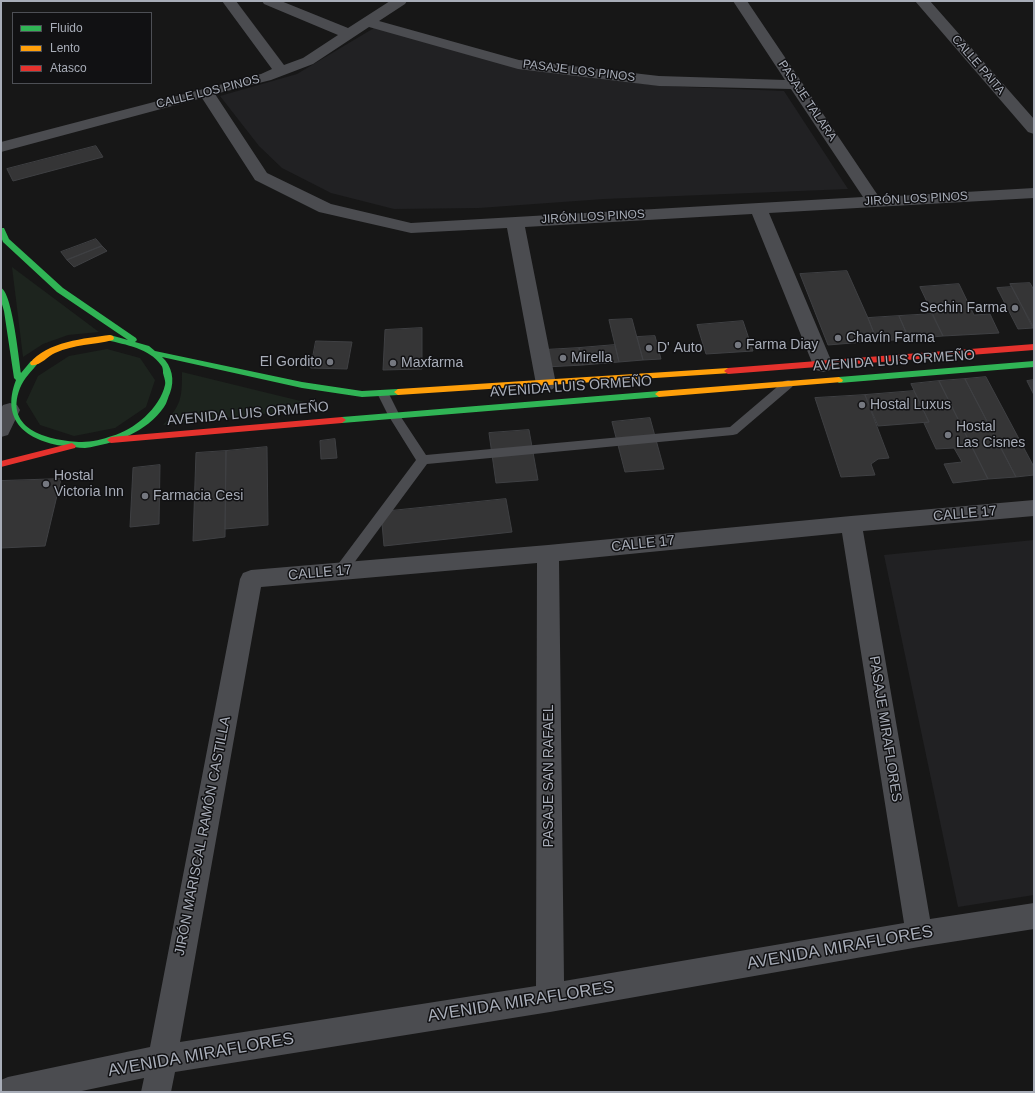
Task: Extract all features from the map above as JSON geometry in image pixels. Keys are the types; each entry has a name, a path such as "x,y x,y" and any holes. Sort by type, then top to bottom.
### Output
{"main road":[{"path":"1,230 6,240 60,290 135,342 156,352 169,369 170,388 160,409 140,427 111,440 92,445 72,446 1,464"},
{"path":"1,290 8,311 18,378"},
{"path":"72,446 42,441 21,428 9,402 18,378 35,361 58,348 84,340 110,338 135,342"},
{"name":"AVENIDA LUIS ORMEÑO","path":"156,352 302,385 362,394 546,384 782,368 1034,347"},
{"name":"AVENIDA LUIS ORMEÑO","path":"111,440 394,415 1034,364"},
{"path":"782,368 788,384"}],"street":[{"path":"229,1 281,71"},
{"path":"269,1 349,34"},
{"name":"CALLE LOS PINOS","path":"1,147 266,77 308,61 400,1"},
{"name":"PASAJE TALARA","path":"740,1 874,202"},
{"name":"CALLE PAITA","path":"922,1 1034,130"},
{"name":"PASAJE LOS PINOS","path":"366,22 518,64 659,81 796,85"},
{"name":"JIRÓN LOS PINOS","path":"206,92 261,176 325,208 411,228 1034,193"},
{"path":"758,208 823,365"},
{"path":"515,222 546,384"},
{"path":"1,430 9,402"},
{"name":"CALLE 17","path":"251,579 548,554 851,524 1034,508"},
{"name":"PASAJE MIRAFLORES","path":"851,524 919,934"},
{"name":"PASAJE SAN RAFAEL","path":"548,554 550,998"},
{"name":"JIRÓN MARISCAL RAMÓN CASTILLA","path":"156,1092 251,579"},
{"name":"AVENIDA MIRAFLORES","path":"8,1092 162,1059 550,998 919,934 1034,916"}],"lane":[{"path":"340,571 423,460 733,431 788,384"},
{"path":"383,393 394,415 423,460"}],"shaded area":[{"path":"374,28 593,78 662,86 784,91 848,189 604,199 479,208 394,209 331,193 282,168 259,146 220,96 297,74"},
{"path":"12,267 99,332 68,335 43,344 23,357"},
{"path":"107,349 140,358 155,380 146,407 115,428 74,436 40,425 26,402 38,376 69,356"},
{"path":"182,372 325,407 163,425 177,407 182,389"},
{"path":"1034,540 1034,895 958,907 884,555"}],"building":[{"path":"96,146 103,157 13,181 7,169"},
{"path":"96,239 102,246 67,260 61,252"},
{"path":"102,246 107,251 74,267 67,260"},
{"path":"847,271 877,341 828,345 800,274"},
{"path":"1030,283 1034,290 1034,328 1010,284"},
{"path":"959,284 974,315 990,314 999,333 943,336 920,287"},
{"name":"Sechin Farma","path":"1012,287 1033,328 1018,329 997,288"},
{"path":"932,314 943,336 909,339 899,316"},
{"path":"899,316 909,339 877,341 868,318"},
{"path":"632,319 643,360 619,362 609,320"},
{"path":"743,321 753,351 706,354 697,325"},
{"path":"422,328 422,369 383,370 385,330"},
{"name":"D' Auto","path":"655,336 661,359 643,360 637,337"},
{"path":"316,341 352,342 347,369 311,368"},
{"path":"615,345 619,362 583,365 579,348"},
{"name":"Mirella","path":"579,348 583,365 546,367 544,350"},
{"path":"986,377 1034,467 1034,475 1016,477 965,379"},
{"path":"965,379 1016,477 988,479 939,381"},
{"path":"1034,380 1034,395 1027,381"},
{"name":"Hostal Las Cisnes","path":"939,381 988,479 953,483 944,464 962,462 954,448 936,449 924,423 929,422 911,384"},
{"path":"914,391 929,422 878,426 865,395"},
{"path":"865,395 889,458 878,459 871,464 875,475 841,477 815,398"},
{"path":"650,418 664,469 625,472 612,422"},
{"path":"529,430 538,480 496,483 489,433"},
{"path":"335,439 337,458 321,459 320,441"},
{"path":"267,447 268,525 225,529 226,451"},
{"path":"226,451 225,537 193,541 196,453"},
{"name":"Farmacia Cesi","path":"160,465 159,524 130,527 133,468"},
{"path":"61,479 45,546 1,548 1,481"},
{"path":"506,499 512,532 384,546 381,512"}],"traffic: fast":[{"path":"1,230 6,240 60,290 133,340"},
{"path":"1,290 8,311 18,378"},
{"path":"34,363 16,388 13,402 16,417 26,430 34,436 49,441 84,445 115,438 142,424 161,405 170,384 166,364 147,348 110,338"},
{"path":"156,353 302,385 362,394 398,392"},
{"path":"839,380 1034,364"},
{"path":"342,420 659,394"}],"traffic: slow":[{"path":"34,363 50,352 70,344 110,338"},
{"path":"398,392 728,371"},
{"path":"659,394 839,380"}],"traffic: jam":[{"path":"728,371 1034,347"},
{"path":"111,440 342,420"},
{"path":"1,464 72,446"}],"place":[{"name":"Sechin Farma","path":"1015,308"},
{"name":"Chavín Farma","path":"838,338"},
{"name":"Farma Diay","path":"738,345"},
{"name":"D' Auto","path":"649,348"},
{"name":"Mirella","path":"563,358"},
{"name":"El Gordito","path":"330,362"},
{"name":"Maxfarma","path":"393,363"},
{"name":"Hostal Luxus","path":"862,405"},
{"name":"Hostal Las Cisnes","path":"948,435"},
{"name":"Hostal Victoria Inn","path":"46,484"},
{"name":"Farmacia Cesi","path":"145,496"}]}
